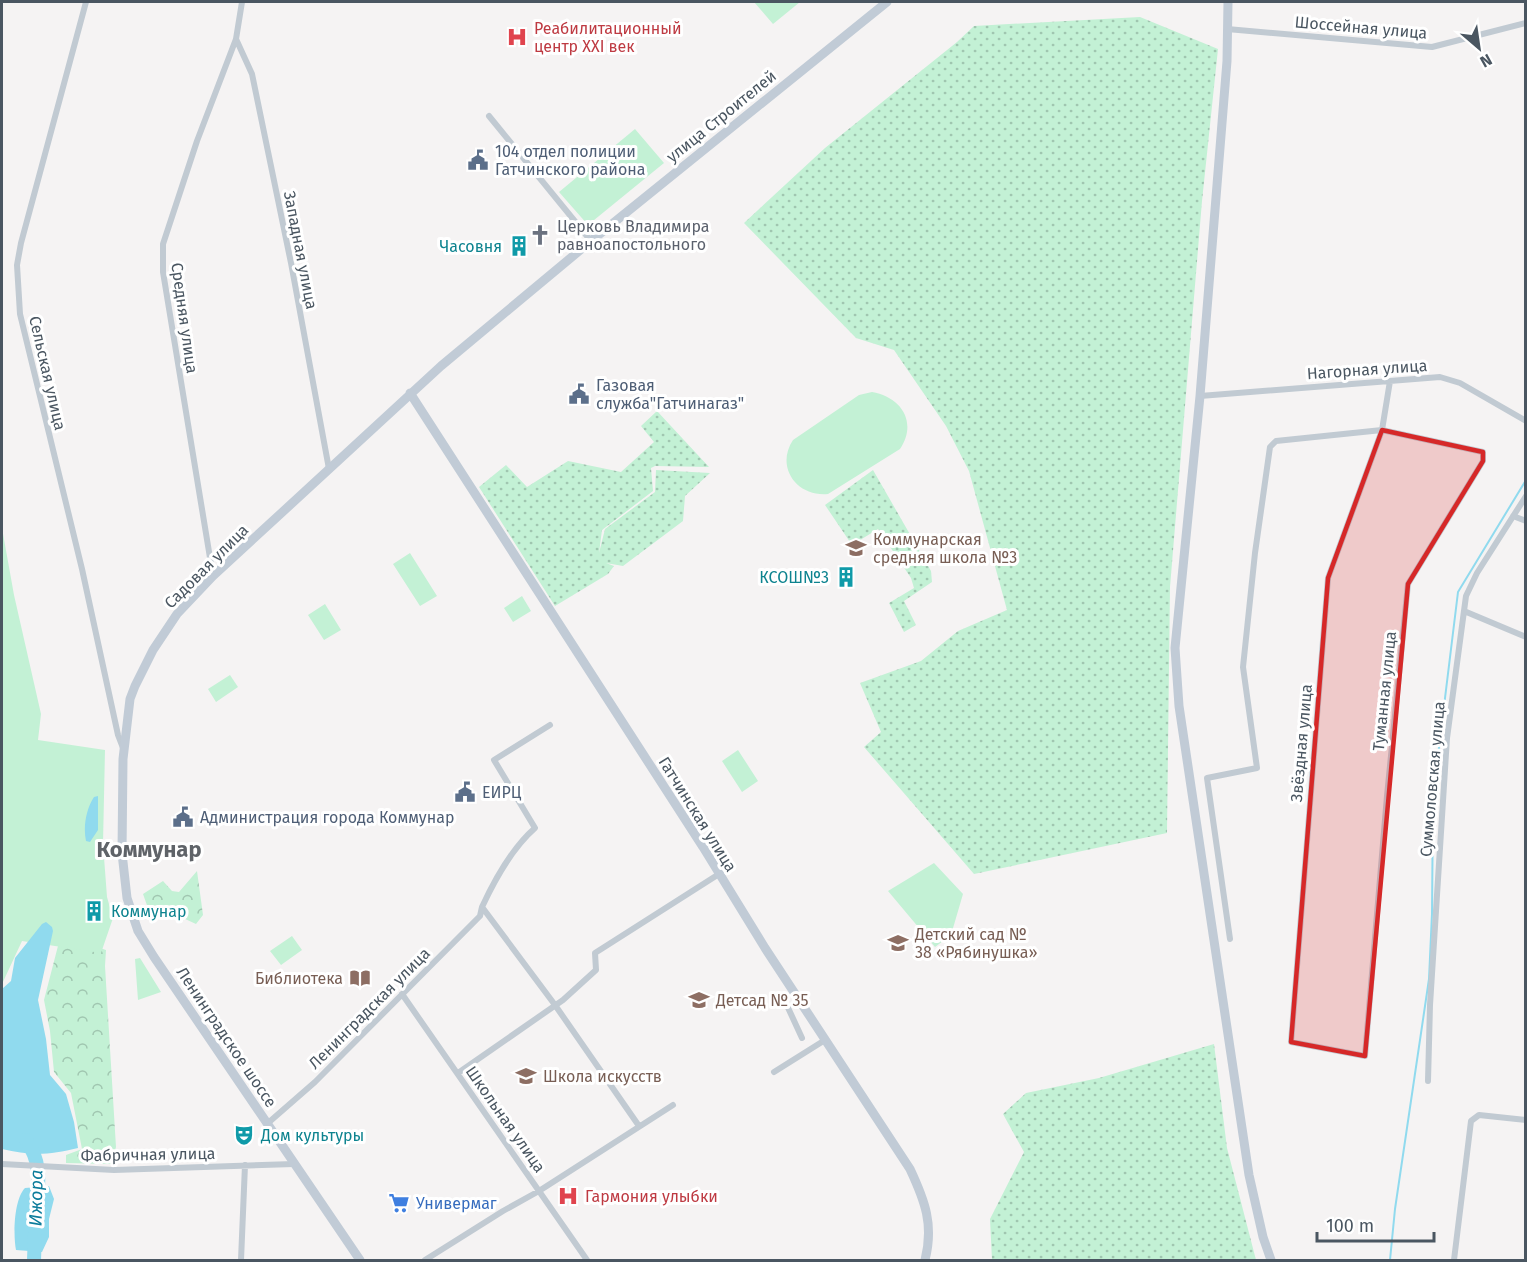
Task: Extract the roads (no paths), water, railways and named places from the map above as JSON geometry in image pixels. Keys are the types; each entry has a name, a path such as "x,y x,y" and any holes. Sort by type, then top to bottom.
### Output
{"main road":[{"name":"улица Строителей","path":"410,393 591,241 887,2"},
{"path":"1228,2 1227,61 1200,396 1175,648 1179,706 1249,1175 1263,1237 1271,1260"},
{"name":"Садовая улица","path":"126,884 123,853 124,750 130,699 153,650 177,614 213,576 410,393"},
{"name":"Гатчинская улица","path":"410,393 903,1158 918,1187 925,1208 930,1241 925,1260"},
{"name":"Ленинградское шоссе","path":"126,884 132,916 145,943 360,1260"}],"street":[{"name":"Сельская улица","path":"86,2 16,265 20,314 82,569 118,735 124,750"},
{"name":"Средняя улица","path":"213,576 163,272 163,244 197,141 236,39 242,2"},
{"name":"Шоссейная улица","path":"1227,29 1432,47 1526,23"},
{"name":"Западная улица","path":"236,39 252,74 291,263 329,469"},
{"path":"229,57 245,57"},
{"path":"489,116 533,173 591,241"},
{"name":"Нагорная улица","path":"1200,396 1440,377 1460,383 1526,421"},
{"name":"Звёздная улица","path":"1365,1056 1291,1042 1328,578 1382,430 1390,381"},
{"path":"1230,939 1207,778 1257,768 1243,667 1255,553 1270,447 1276,441 1382,430"},
{"name":"Туманная улица","path":"1365,1056 1386,796 1408,584 1484,461 1483,452 1382,430"},
{"name":"Суммоловская улица","path":"1428,1081 1430,1005 1447,738 1466,596 1477,573 1526,496"},
{"path":"1513,516 1526,521"},
{"path":"1464,611 1526,637"},
{"name":"Ленинградская улица","path":"268,1123 315,1082 480,916 493,884 520,841 535,828 494,760 550,725"},
{"path":"458,1073 574,991 596,970 595,952 719,874"},
{"path":"482,907 555,1005 639,1126"},
{"name":"Школьная улица","path":"402,994 587,1260"},
{"path":"784,999 802,1038"},
{"path":"774,1072 825,1040"},
{"path":"425,1260 674,1105"},
{"path":"1454,1260 1471,1120 1479,1115 1526,1120"},
{"name":"Фабричная улица","path":"2,1164 141,1170 294,1164"},
{"path":"241,1260 245,1165"}],"water":[{"path":"98,796 98,830 90,842 86,841 86,818 91,802 94,797"},
{"name":"Ижора","path":"46,922 53,931 38,1000 50,1075 66,1094 78,1148 31,1154 2,1149 2,989 11,981 15,958"},
{"path":"49,1186 54,1199 49,1219 49,1237 42,1252 16,1250 15,1218 21,1193 25,1188"}],"waterway":[{"path":"1390,1260 1395,1209 1429,979 1433,796 1458,592 1526,480"},
{"name":"Ижора","path":"26,1140 37,1163 37,1205"},
{"name":"Ижора","path":"34,1260 35,1233"}],"place":[{"name":"Реабилитационный центр ХХI век","path":"517,37"},
{"name":"104 отдел полиции Гатчинского района","path":"478,160"},
{"name":"Церковь Владимира равноапостольного","path":"540,235"},
{"name":"Часовня","path":"519,246"},
{"name":"Газовая служба\"Гатчинагаз\"","path":"579,394"},
{"name":"Коммунарская средняя школа №3","path":"856,548"},
{"name":"КСОШ№3","path":"846,577"},
{"name":"ЕИРЦ","path":"465,792"},
{"name":"Администрация города Коммунар","path":"183,817"},
{"name":"Коммунар","path":"94,911"},
{"name":"Детский сад № 38 «Рябинушка»","path":"898,943"},
{"name":"Библиотека","path":"360,978"},
{"name":"Детсад № 35","path":"699,1000"},
{"name":"Школа искусств","path":"526,1076"},
{"name":"Дом культуры","path":"244,1135"},
{"name":"Гармония улыбки","path":"568,1196"},
{"name":"Универмаг","path":"399,1203"}],"district":[{"name":"Коммунар","path":"149,849"}]}
